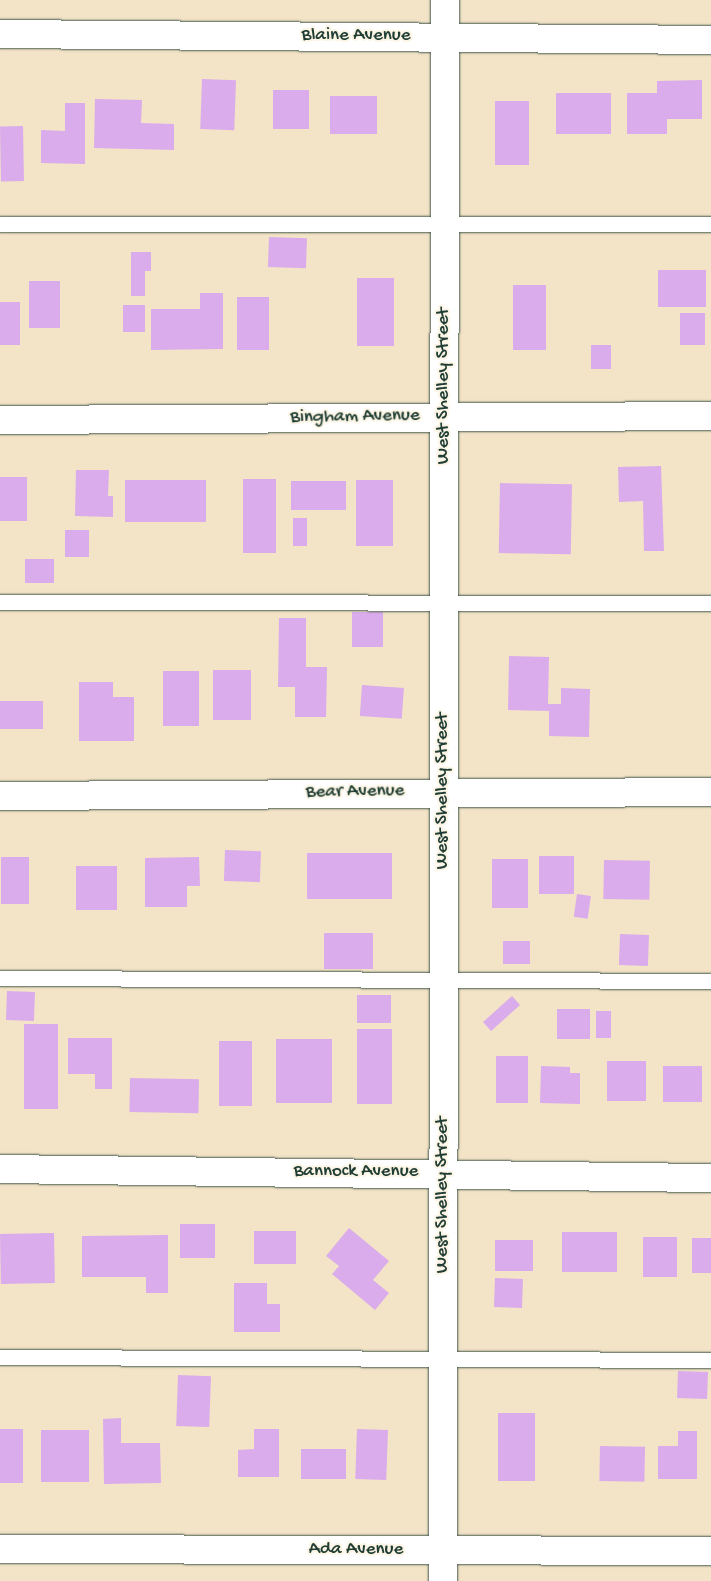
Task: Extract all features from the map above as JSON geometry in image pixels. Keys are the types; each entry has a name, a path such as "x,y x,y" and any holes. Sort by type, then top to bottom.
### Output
{"street":[{"name":"West Shelley Street","path":"443,1581 444,1172 442,792 445,0"},
{"name":"Blaine Avenue","path":"0,34 445,36 711,40"},
{"name":"Bingham Avenue","path":"0,420 444,416 711,416"},
{"name":"Bear Avenue","path":"0,796 442,792 711,792"},
{"name":"Bannock Avenue","path":"0,1169 444,1172 711,1178"},
{"name":"Ada Avenue","path":"0,1549 711,1551"}],"lane":[{"path":"0,224 711,224"},
{"path":"0,602 711,602"},
{"path":"0,978 711,981"},
{"path":"0,1357 711,1360"}],"building":[{"path":"202,79 236,80 234,130 200,129"},
{"path":"702,80 702,119 667,119 667,134 627,134 627,93 657,93 657,81"},
{"path":"273,90 309,90 309,129 273,129"},
{"path":"556,93 611,93 611,134 556,134"},
{"path":"330,96 377,96 377,134 330,134"},
{"path":"95,99 142,100 141,123 174,124 174,150 94,148"},
{"path":"495,101 529,101 529,165 495,165"},
{"path":"65,103 85,103 85,164 41,163 41,130 65,131"},
{"path":"0,126 23,126 24,181 1,181"},
{"path":"269,237 307,238 306,268 268,267"},
{"path":"131,252 151,252 151,271 145,271 145,296 131,296"},
{"path":"658,270 706,270 706,307 658,307"},
{"path":"357,278 394,278 394,346 357,346"},
{"path":"29,281 60,281 60,328 29,328"},
{"path":"513,285 546,285 546,350 513,350"},
{"path":"200,293 223,293 223,349 151,350 151,309 200,309"},
{"path":"237,297 269,297 269,350 237,350"},
{"path":"0,302 20,302 20,345 0,345"},
{"path":"123,305 145,305 145,332 123,332"},
{"path":"680,313 705,313 705,345 680,345"},
{"path":"591,345 611,345 611,369 591,369"},
{"path":"661,466 664,551 644,551 643,501 619,502 618,467"},
{"path":"76,470 109,470 108,496 113,496 113,517 75,516"},
{"path":"0,477 27,477 27,521 0,521"},
{"path":"243,479 276,479 276,553 243,553"},
{"path":"125,480 206,480 206,522 125,522"},
{"path":"356,480 393,480 393,546 356,546"},
{"path":"291,481 346,481 346,510 291,510"},
{"path":"500,483 572,484 571,554 499,553"},
{"path":"293,518 307,518 307,546 293,546"},
{"path":"65,530 89,530 89,557 65,557"},
{"path":"25,559 54,559 54,583 25,583"},
{"path":"352,612 383,612 383,647 352,647"},
{"path":"279,618 306,618 306,667 327,667 326,717 295,717 295,687 278,687"},
{"path":"509,656 549,657 548,704 561,704 561,688 590,689 589,737 549,736 549,711 508,710"},
{"path":"213,670 251,670 251,720 213,720"},
{"path":"163,671 199,671 199,726 163,726"},
{"path":"79,682 113,682 113,697 134,697 134,741 79,741"},
{"path":"362,685 404,688 402,719 360,716"},
{"path":"0,701 43,701 43,729 0,729"},
{"path":"225,850 261,851 260,882 224,881"},
{"path":"307,853 392,853 392,899 307,899"},
{"path":"539,856 574,856 574,894 539,894"},
{"path":"1,857 29,857 29,904 1,904"},
{"path":"199,857 200,886 187,886 187,907 145,907 145,858"},
{"path":"492,859 528,859 528,908 492,908"},
{"path":"604,860 650,861 649,900 603,899"},
{"path":"76,866 117,866 117,910 76,910"},
{"path":"577,894 591,896 588,919 574,917"},
{"path":"324,933 373,933 373,969 324,969"},
{"path":"620,934 649,935 648,966 619,965"},
{"path":"503,941 530,941 530,964 503,964"},
{"path":"7,991 35,992 34,1021 6,1020"},
{"path":"357,995 391,995 391,1023 357,1023"},
{"path":"512,996 520,1005 491,1031 483,1022"},
{"path":"557,1009 590,1009 590,1039 557,1039"},
{"path":"596,1011 611,1011 611,1038 596,1038"},
{"path":"24,1024 58,1024 58,1109 24,1109"},
{"path":"357,1029 392,1029 392,1104 357,1104"},
{"path":"68,1038 112,1038 112,1089 95,1089 95,1074 68,1074"},
{"path":"276,1039 332,1039 332,1103 276,1103"},
{"path":"219,1041 252,1041 252,1106 219,1106"},
{"path":"496,1056 528,1056 528,1103 496,1103"},
{"path":"607,1061 646,1061 646,1101 607,1101"},
{"path":"541,1066 570,1067 570,1073 580,1073 580,1104 540,1103"},
{"path":"663,1066 702,1066 702,1102 663,1102"},
{"path":"130,1078 199,1079 198,1113 129,1112"},
{"path":"180,1224 215,1224 215,1258 180,1258"},
{"path":"349,1228 389,1261 373,1280 389,1293 375,1310 332,1274 339,1266 326,1256"},
{"path":"254,1231 296,1231 296,1264 254,1264"},
{"path":"562,1232 617,1232 617,1272 562,1272"},
{"path":"54,1233 55,1283 1,1284 0,1234"},
{"path":"168,1235 168,1293 146,1293 146,1277 82,1277 82,1236"},
{"path":"643,1237 677,1237 677,1277 643,1277"},
{"path":"692,1238 711,1238 711,1273 692,1273"},
{"path":"495,1240 533,1240 533,1271 495,1271"},
{"path":"495,1278 523,1279 522,1308 494,1307"},
{"path":"234,1283 267,1283 267,1304 280,1304 280,1332 234,1332"},
{"path":"678,1371 708,1372 707,1399 677,1398"},
{"path":"178,1375 211,1376 209,1427 176,1426"},
{"path":"498,1413 535,1413 535,1481 498,1481"},
{"path":"121,1418 121,1443 160,1443 161,1483 104,1484 103,1419"},
{"path":"0,1429 23,1429 23,1483 0,1483"},
{"path":"254,1429 279,1429 279,1477 238,1477 238,1450 254,1449"},
{"path":"357,1429 388,1430 386,1480 355,1479"},
{"path":"41,1430 89,1430 89,1482 41,1482"},
{"path":"678,1431 697,1431 697,1479 658,1479 658,1446 678,1446"},
{"path":"600,1446 645,1447 644,1482 599,1481"},
{"path":"301,1449 346,1449 346,1479 301,1479"}]}
